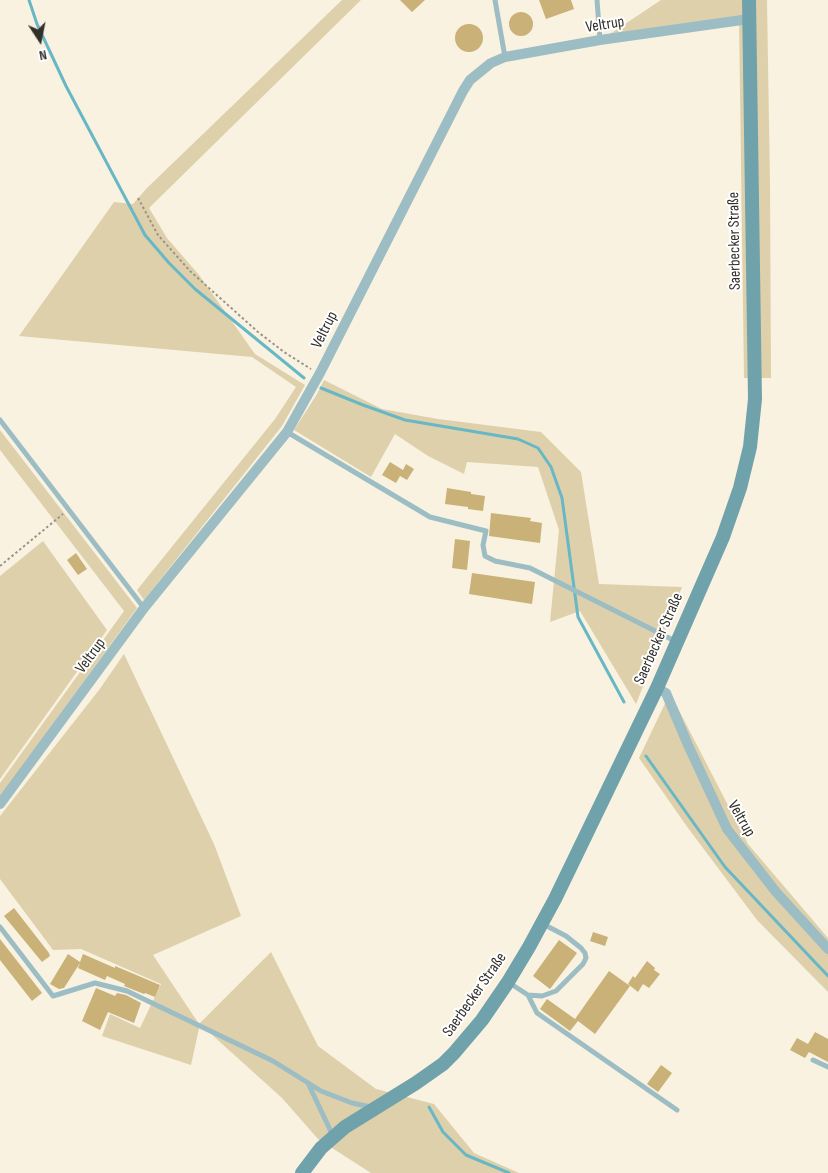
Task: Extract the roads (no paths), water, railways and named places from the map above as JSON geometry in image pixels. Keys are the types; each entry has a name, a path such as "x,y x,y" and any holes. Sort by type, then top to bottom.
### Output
{"main road":[{"name":"Saerbecker Straße","path":"302,1173 333,1136 416,1083 454,1054 482,1020 508,982 542,923 658,688 722,537 740,488 753,425 755,400 749,0"}],"street":[{"name":"Veltrup","path":"0,804 144,608 287,432 320,373 470,80 491,63 505,57 600,40 749,19"},
{"name":"Veltrup","path":"658,688 666,693 727,829 776,892 828,949"}],"lane":[{"path":"495,0 505,57"},
{"path":"597,0 600,40"},
{"path":"0,420 144,608"},
{"path":"287,432 430,517 486,531 483,545 485,556 495,561 530,568 678,642"},
{"path":"528,995 542,996 551,994 583,964 586,958 581,948 566,936 542,923"},
{"path":"0,927 53,996 95,983 127,991 273,1061 321,1091 352,1103 376,1108"},
{"path":"508,982 528,995 538,1013 677,1110"},
{"path":"813,1060 828,1067"},
{"path":"308,1082 333,1136"}],"waterway":[{"path":"29,0 37,24 66,86 145,235 195,289 304,378"},
{"path":"321,388 405,420 518,439 538,448 551,467 562,498 578,617 624,702"},
{"path":"646,756 725,867 828,976"},
{"path":"429,1107 443,1132 466,1155 509,1173"}]}
